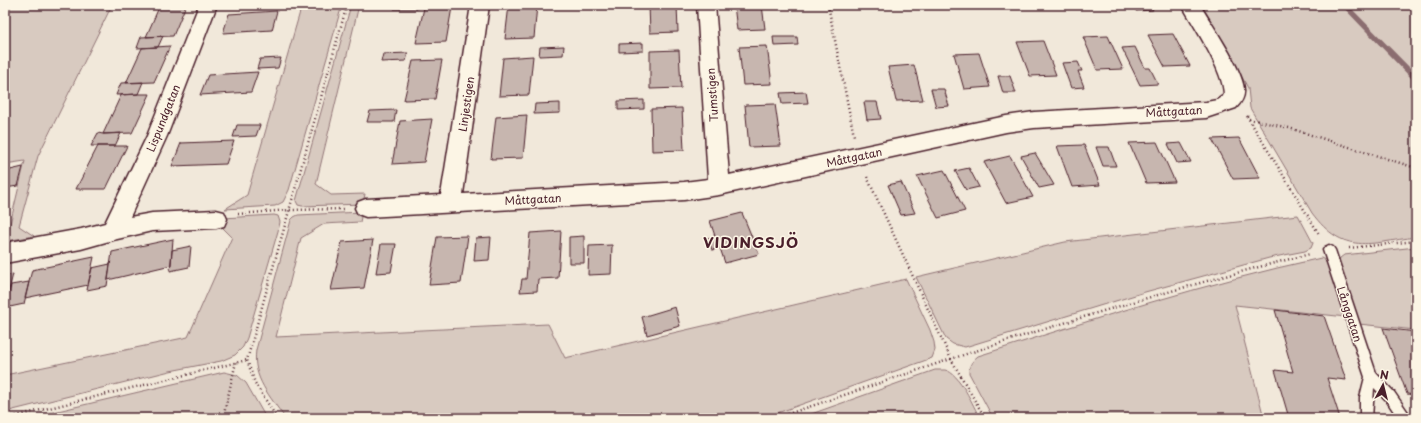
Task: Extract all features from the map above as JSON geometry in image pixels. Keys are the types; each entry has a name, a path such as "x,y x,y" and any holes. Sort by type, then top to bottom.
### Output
{"street":[{"name":"Lispundgatan","path":"113,230 157,136 208,5"},
{"name":"Linjestigen","path":"451,203 480,5"},
{"name":"Tumstigen","path":"706,5 719,186"},
{"path":"1191,5 1229,72 1235,90 1234,97"},
{"name":"Måttgatan","path":"366,208 603,196 719,186 1006,124 1034,120 1206,110 1222,107 1228,104 1234,97"},
{"path":"5,253 81,239 113,230 152,222 216,219"}],"lane":[{"name":"Långgatan","path":"1329,250 1371,377 1390,396 1406,418"},
{"path":"1366,418 1365,400 1367,387 1371,377"}],"path":[{"path":"277,418 255,383 246,360 347,5"},
{"path":"828,5 858,156 951,359 985,418"},
{"path":"1234,97 1329,250"},
{"path":"1249,119 1289,128 1416,168"},
{"path":"216,219 227,215 289,210 366,208"},
{"path":"776,418 1097,312 1207,280 1329,250 1416,241"},
{"path":"8,418 246,360"},
{"path":"223,418 236,362"}],"shaded area":[{"path":"5,5 112,5 38,156 19,226 34,236 6,241 25,161 5,164"},
{"path":"302,5 342,5 289,190 283,202 275,206 225,209 247,195"},
{"path":"351,5 359,5 316,184 331,195 365,194 363,204 298,205 296,201"},
{"path":"1202,5 1416,5 1416,237 1384,242 1358,243 1347,241 1335,236 1324,227 1312,213 1250,108 1248,88"},
{"path":"362,212 360,222 324,224 301,238 276,337 548,324 565,358 906,279 930,330 935,350 932,358 763,418 285,418 263,386 259,378 255,360 256,350 291,220 298,215"},
{"path":"1298,215 1313,243 1311,248 1305,251 1269,258 1145,292 965,347 953,344 946,339 916,277 1065,242"},
{"path":"278,216 280,222 278,231 247,338 243,347 235,355 221,361 170,371 5,412 5,375 188,337 232,237 221,226 223,218"},
{"path":"1416,247 1416,330 1359,324 1338,262 1340,258 1344,255"},
{"path":"1321,258 1325,260 1328,266 1346,317 1235,305 1264,418 993,418 969,373 971,363 978,356 1106,316 1234,279"},
{"path":"935,370 945,370 951,372 956,377 966,391 980,418 800,418"},
{"path":"224,372 237,375 246,383 266,418 28,418"}],"building":[{"path":"160,5 186,5 173,36 146,37"},
{"path":"276,5 297,5 296,7 275,8"},
{"path":"395,5 418,5 417,9 394,9"},
{"path":"509,5 537,5 534,38 505,39"},
{"path":"649,5 677,5 678,32 650,33"},
{"path":"734,5 762,5 765,29 737,30"},
{"path":"1133,5 1158,6 1151,6 1153,10 1136,11"},
{"path":"452,7 446,42 416,43 424,8"},
{"path":"277,11 272,30 223,33 229,14"},
{"path":"1173,34 1190,66 1165,67 1148,35"},
{"path":"163,36 158,47 137,48 141,37"},
{"path":"1108,36 1123,69 1097,70 1083,37"},
{"path":"773,37 797,37 798,45 774,46"},
{"path":"1043,41 1056,75 1030,76 1017,42"},
{"path":"643,43 643,51 619,52 619,44"},
{"path":"170,46 154,82 126,83 142,48"},
{"path":"564,46 563,55 539,56 540,47"},
{"path":"767,46 772,84 743,85 739,47"},
{"path":"1135,47 1145,68 1150,68 1158,84 1140,85 1122,48"},
{"path":"679,50 681,88 650,89 650,51"},
{"path":"408,53 406,61 381,62 383,54"},
{"path":"979,53 990,87 964,89 954,54"},
{"path":"533,56 529,95 499,96 503,58"},
{"path":"281,58 278,68 257,69 260,59"},
{"path":"442,60 435,99 404,100 413,61"},
{"path":"1078,62 1082,71 1078,71 1084,87 1071,88 1062,63"},
{"path":"914,65 923,100 896,101 888,67"},
{"path":"258,72 251,92 200,95 208,75"},
{"path":"998,76 1010,76 1016,93 1003,93"},
{"path":"143,82 138,94 116,95 121,83"},
{"path":"931,89 944,89 949,106 936,107"},
{"path":"806,92 808,103 782,104 780,93"},
{"path":"150,94 132,133 103,134 121,95"},
{"path":"644,100 644,109 618,110 618,101"},
{"path":"864,102 877,102 881,119 867,120"},
{"path":"560,103 560,113 534,114 535,104"},
{"path":"775,104 781,146 749,147 745,105"},
{"path":"682,108 684,150 652,151 651,109"},
{"path":"396,110 394,122 367,122 370,111"},
{"path":"527,115 523,158 491,159 496,117"},
{"path":"432,119 424,162 392,164 400,121"},
{"path":"237,125 260,125 256,136 233,137"},
{"path":"98,133 121,133 115,146 91,146"},
{"path":"1239,138 1260,178 1233,179 1212,139"},
{"path":"234,141 226,164 172,166 181,143"},
{"path":"1157,142 1175,182 1146,183 1129,143"},
{"path":"1181,143 1191,162 1177,163 1168,144"},
{"path":"1084,145 1100,185 1072,187 1057,146"},
{"path":"98,146 127,146 106,189 76,189"},
{"path":"1096,147 1109,147 1116,166 1103,166"},
{"path":"1035,153 1054,185 1039,188 1021,156"},
{"path":"1010,156 1033,197 1006,203 984,162"},
{"path":"23,167 18,186 5,188 6,171"},
{"path":"969,168 979,187 966,190 955,171"},
{"path":"944,170 965,211 938,218 917,176"},
{"path":"901,182 915,213 901,215 888,185"},
{"path":"742,213 759,254 725,263 720,248 712,250 708,238 715,236 710,221"},
{"path":"561,231 558,278 538,279 537,291 520,292 522,279 526,279 530,233"},
{"path":"468,236 461,283 429,285 437,237"},
{"path":"584,236 584,263 569,263 569,237"},
{"path":"491,237 489,260 474,261 476,238"},
{"path":"173,239 171,265 108,280 112,252"},
{"path":"373,240 364,288 331,290 342,242"},
{"path":"381,244 396,244 391,272 376,273"},
{"path":"612,245 611,274 588,275 589,246"},
{"path":"191,246 189,267 170,271 172,250"},
{"path":"94,257 88,285 25,298 32,270"},
{"path":"110,264 107,286 87,290 92,268"},
{"path":"13,274 6,302 5,303 5,276"},
{"path":"29,282 24,304 5,308 11,285"},
{"path":"675,307 680,326 647,335 642,317"},
{"path":"1275,310 1324,316 1346,380 1327,378 1340,418 1289,418 1275,370 1293,372"},
{"path":"1383,328 1416,332 1416,395 1407,394"}],"waterway":[{"path":"1344,5 1416,78"}],"district":[{"name":"VIDINGSJÖ","path":"751,241"}]}
